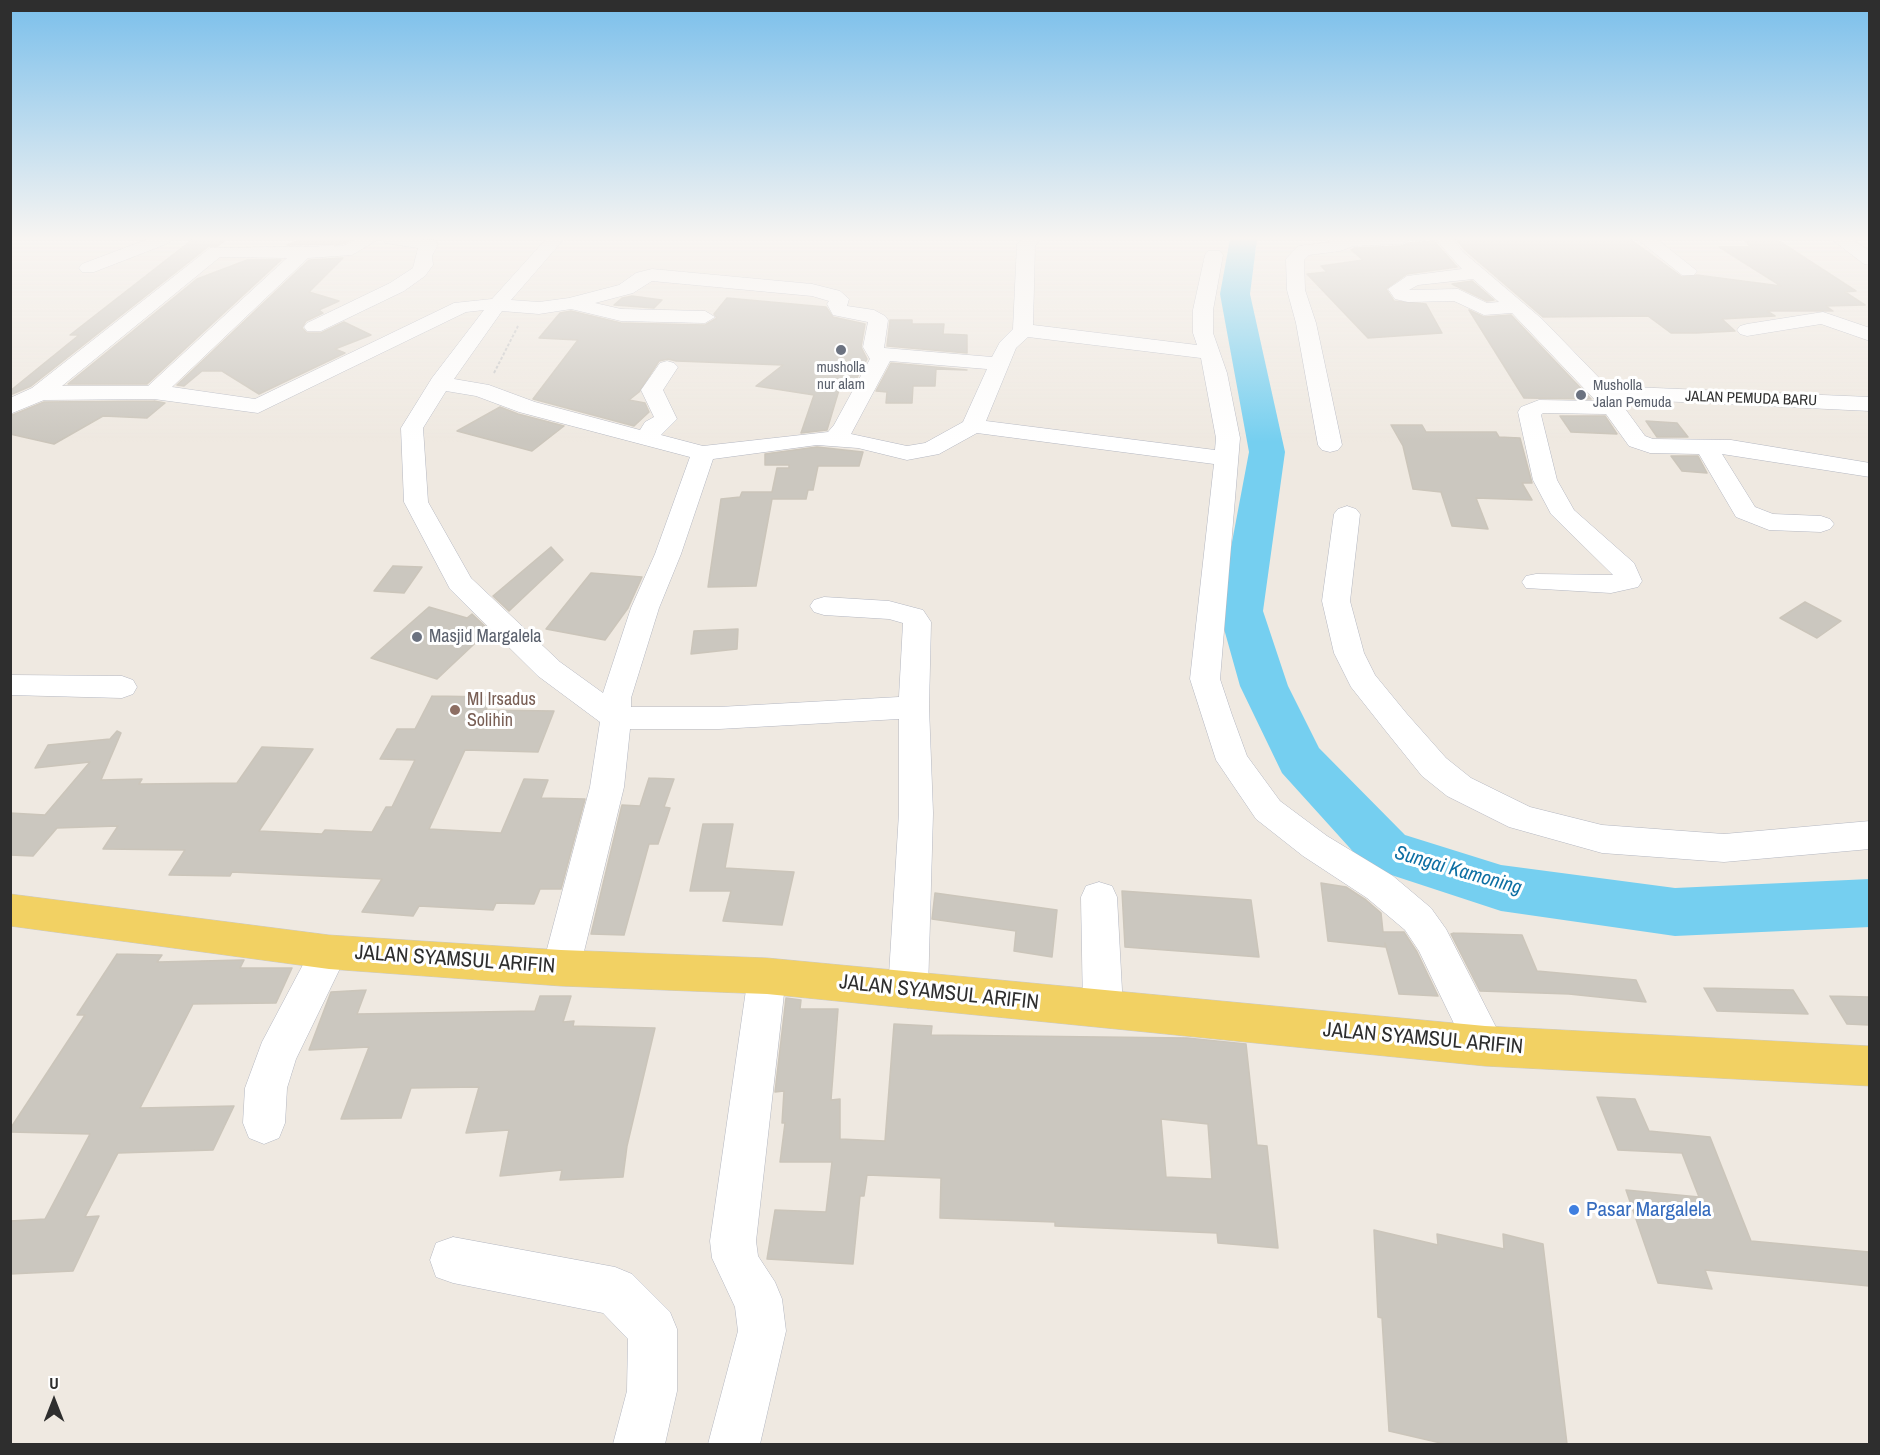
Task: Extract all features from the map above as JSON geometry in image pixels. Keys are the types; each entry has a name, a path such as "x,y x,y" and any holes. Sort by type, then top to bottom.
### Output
{"main road":[{"name":"JALAN SYAMSUL ARIFIN","path":"10,910 329,952 561,968 767,976 1485,1046 1869,1066"}],"street":[{"path":"10,407 40,393 147,307"},
{"path":"154,392 245,307"},
{"path":"314,327 356,307"},
{"path":"40,393 154,392 214,398 242,405 258,406 463,307"},
{"path":"496,307 440,383 412,428 416,502 460,583 549,669 616,718 719,718 914,707"},
{"path":"524,307 548,307"},
{"path":"583,307 621,315 705,317"},
{"path":"839,307 840,311 867,314 878,320 873,347 876,354 999,364"},
{"path":"973,426 1007,346 1023,330 1024,307"},
{"path":"1204,307 1203,333 1210,353 1228,438 1205,680 1232,760 1268,810 1315,846 1380,887 1418,919 1433,940 1485,1046"},
{"path":"1301,307 1330,445"},
{"path":"1480,307 1484,309 1516,307 1607,400 1637,441 1650,446 1731,447 1869,470"},
{"path":"1747,330 1823,318 1869,335"},
{"path":"1023,330 1210,353"},
{"path":"834,439 849,420 882,356"},
{"path":"647,438 652,427 666,419 652,390 667,367"},
{"path":"440,383 481,390 527,407 703,453 796,439 858,441 907,453 931,449 973,426 1226,459"},
{"name":"JALAN PEMUDA BARU","path":"1536,582 1611,584 1628,581 1624,569 1564,514 1545,480 1529,412 1539,407 1607,400 1869,404"},
{"path":"1706,446 1745,512 1768,522 1821,524"},
{"path":"561,968 608,787 616,698 645,608 669,554 684,503 703,453"},
{"path":"1347,514 1336,601 1349,653 1362,680 1389,713 1434,767 1460,787 1521,818 1602,839 1724,848 1869,835"},
{"path":"824,606 889,610 913,616 917,630 914,707 916,813 908,991"},
{"path":"10,686 122,687"},
{"path":"1100,897 1103,1009"},
{"path":"264,1124 266,1088 277,1056 329,952"},
{"path":"734,1444 762,1331 758,1299 738,1265 733,1240 767,976"},
{"path":"453,1260 615,1291 653,1329 652,1391 639,1444"}],"path":[{"path":"481,390 516,336 519,325 539,308"}],"building":[{"path":"106,307 132,307 31,386 10,395 10,391 79,335 70,335"},
{"path":"163,307 230,307 147,384 68,384"},
{"path":"259,307 326,307 319,310 323,313 306,321 302,328 307,333 321,333 344,322 371,335 335,349 345,353 259,394 222,371 202,371 184,386 177,385"},
{"path":"720,307 825,307 833,317 865,324 861,347 867,359 850,391 839,390 827,430 801,433 814,395 756,386 783,365 668,359 659,361 639,392 629,400 645,403 649,412 634,426 533,399 578,340 539,338 560,313 571,311 621,323 705,325 717,318 714,314"},
{"path":"1338,307 1428,307 1442,333 1368,338"},
{"path":"1531,307 1827,307 1833,311 1767,311 1775,316 1722,319 1735,331 1696,333 1671,333 1648,316 1543,317"},
{"path":"1469,310 1484,317 1511,315 1591,399 1524,398"},
{"path":"890,320 912,320 912,324 944,324 943,334 967,335 967,353 887,346"},
{"path":"891,363 967,370 936,369 935,386 913,386 912,403 886,403 887,392 876,391"},
{"path":"154,401 165,403 147,418 103,416 54,444 10,434 10,416 44,402"},
{"path":"500,407 564,426 532,451 457,431"},
{"path":"1560,416 1605,416 1617,434 1571,432"},
{"path":"1646,421 1677,423 1688,437 1657,437"},
{"path":"1391,425 1422,425 1426,432 1496,432 1499,437 1520,438 1532,483 1522,483 1532,500 1476,498 1488,529 1452,526 1441,492 1413,489 1403,446"},
{"path":"817,447 863,452 859,466 818,466 813,490 808,490 806,499 772,499 756,586 708,587 721,499 740,497 742,492 772,492 777,468 789,468 789,465 765,465 765,454"},
{"path":"1671,456 1698,456 1707,473 1682,471"},
{"path":"551,547 563,560 509,611 493,596"},
{"path":"393,566 422,567 404,593 374,591"},
{"path":"591,573 642,577 628,608 605,640 546,629"},
{"path":"1805,602 1841,621 1817,638 1780,618"},
{"name":"Masjid Margalela","path":"429,607 467,618 472,614 489,630 437,679 371,658"},
{"path":"738,629 737,649 691,654 694,631"},
{"path":"432,696 492,697 486,710 554,711 538,752 465,750 429,829 501,833 524,779 548,780 541,798 585,799 561,889 540,889 534,904 496,903 493,910 419,906 413,916 362,912 382,879 232,872 230,876 169,875 185,850 103,849 118,826 57,828 33,856 10,855 10,813 45,815 90,762 35,768 48,745 110,739 117,731 121,733 101,780 142,779 139,784 237,783 262,747 313,749 259,831 322,834 325,830 372,832 386,807 392,807 415,760 380,759 397,729 415,729"},
{"path":"649,778 674,779 664,807 670,808 658,844 649,844 624,935 591,934 622,805 640,806"},
{"path":"703,824 733,824 725,868 794,872 782,925 723,921 731,891 690,891"},
{"path":"1321,883 1346,887 1366,900 1381,913 1383,932 1404,932 1417,952 1438,996 1399,994 1385,943 1385,947 1328,941"},
{"path":"1122,891 1251,900 1259,957 1125,947"},
{"path":"935,893 1057,910 1052,957 1014,951 1016,931 932,919"},
{"path":"1451,934 1522,935 1537,971 1636,980 1646,1002 1569,994 1480,991"},
{"path":"117,954 162,955 157,962 244,960 240,968 292,968 276,1003 193,1004 140,1108 234,1106 213,1150 118,1153 85,1217 99,1216 73,1271 10,1274 10,1221 45,1219 90,1134 10,1132 10,1129 85,1015 77,1015"},
{"path":"1704,988 1793,990 1808,1014 1717,1011"},
{"path":"366,990 357,1014 535,1011 540,996 571,996 563,1022 574,1021 573,1026 655,1028 627,1146 623,1177 560,1180 562,1170 500,1176 509,1130 466,1133 479,1087 411,1088 401,1118 341,1119 369,1047 309,1050 331,992"},
{"path":"1830,996 1869,997 1869,1025 1847,1024"},
{"path":"786,998 801,1000 800,1009 838,1009 831,1100 840,1099 840,1139 885,1141 894,1024 932,1026 931,1035 1187,1038 1246,1044 1257,1145 1267,1146 1278,1248 1218,1243 1217,1233 1055,1226 1055,1222 940,1218 941,1178 867,1175 864,1196 860,1196 853,1264 767,1259 775,1210 826,1212 832,1162 780,1162 785,1123 782,1123 784,1091 775,1092","holes":["1161,1119 1208,1124 1212,1179 1166,1177"]},
{"path":"1597,1097 1635,1099 1649,1131 1710,1137 1751,1241 1869,1252 1869,1286 1705,1270 1712,1289 1658,1283 1626,1190 1699,1197 1682,1153 1618,1150"},
{"path":"1374,1230 1438,1245 1437,1234 1504,1249 1503,1234 1543,1244 1567,1444 1445,1444 1389,1431 1382,1318 1378,1317"}],"waterway":[{"name":"Sungai Kamoning","path":"1238,307 1267,452 1241,611 1264,686 1300,760 1386,851 1501,888 1675,912 1870,903"}],"place":[{"name":"musholla nur alam","path":"841,350"},
{"name":"Musholla Jalan Pemuda","path":"1581,395"},
{"name":"Masjid Margalela","path":"417,637"},
{"name":"MI Irsadus Solihin","path":"455,710"},
{"name":"Pasar Margalela","path":"1574,1210"}]}
